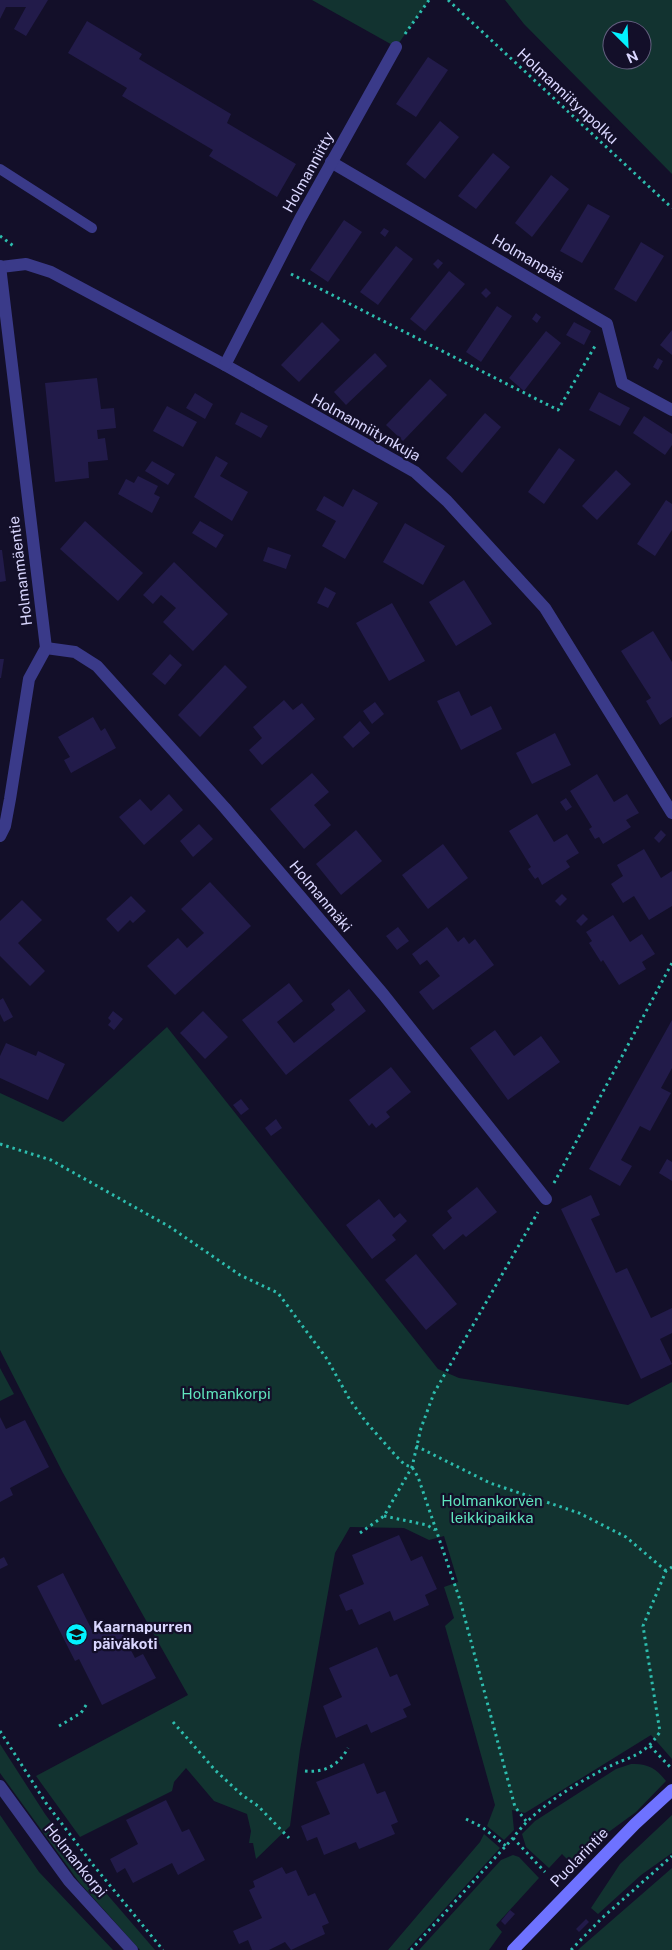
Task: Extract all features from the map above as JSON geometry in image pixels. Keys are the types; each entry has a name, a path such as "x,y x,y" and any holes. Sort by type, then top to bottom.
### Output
{"main road":[{"name":"Puolarintie","path":"513,1950 635,1824 672,1790"}],"street":[{"name":"Holmanniitty","path":"225,365 275,265 396,47"},
{"name":"Holmanpää","path":"331,162 607,324"},
{"name":"Holmanniitynkuja","path":"0,266 26,264 51,272 225,365 415,472 447,502 545,608 672,813"},
{"name":"Holmanmäentie","path":"0,266 46,648"},
{"path":"607,324 622,383 672,410"},
{"path":"0,836 5,826 10,799 29,679 46,648"},
{"name":"Holmanmäki","path":"46,648 75,652 98,666 225,808 383,994 546,1199"},
{"name":"Holmankorpi","path":"0,1786 69,1881 132,1950"}],"lane":[{"path":"0,169 92,228"}],"path":[{"path":"396,47 429,0"},
{"name":"Holmanniitynpolku","path":"448,0 672,208"},
{"path":"275,265 558,410 607,324"},
{"path":"0,1144 51,1160 170,1227 240,1275 278,1293 328,1359 350,1400 366,1422 405,1465 412,1467 418,1477 460,1600 515,1807 526,1821"},
{"path":"416,1446 490,1482 579,1513 626,1537 666,1572"},
{"path":"360,1533 384,1516 412,1467"},
{"path":"384,1516 427,1525 436,1530"},
{"path":"411,1950 506,1846 526,1821 548,1804 605,1768 639,1755 650,1746 660,1732 660,1722 654,1702 643,1626 666,1572 672,1567"},
{"path":"59,1726 81,1713 88,1702"},
{"path":"173,1722 215,1770 242,1795 258,1806 289,1838"},
{"path":"0,1731 46,1803 94,1866 164,1950"},
{"path":"650,1746 672,1769"},
{"path":"305,1771 320,1771 328,1768 342,1760 348,1748"},
{"path":"466,1820 482,1827 506,1846"},
{"path":"513,1838 546,1872"},
{"path":"571,1950 602,1918 672,1856"}],"green space":[{"path":"312,0 429,0 396,47"},
{"path":"505,0 672,0 672,174 524,24"},
{"name":"Holmankorpi","path":"167,1027 438,1369 459,1378 628,1405 672,1382 672,1759 651,1735 525,1813 512,1810 514,1830 504,1840 487,1826 495,1805 445,1626 454,1618 444,1587 458,1582 444,1536 429,1540 404,1528 350,1527 335,1553 300,1750 290,1826 256,1859 253,1843 249,1843 251,1831 247,1814 214,1801 186,1768 174,1782 172,1791 80,1837 36,1776 188,1695 63,1473 0,1350 0,1093 63,1122"},
{"path":"0,1368 14,1394 0,1401"},
{"path":"0,1744 45,1814 87,1871 155,1950 140,1950 79,1882 0,1773"},
{"path":"631,1764 642,1764 651,1767 666,1781 636,1812 569,1861 562,1854 549,1868 526,1847 522,1834 535,1821 616,1769"},
{"path":"0,1815 39,1872 113,1950 0,1950"},
{"path":"672,1815 672,1853 641,1875 598,1914 591,1908 620,1864"},
{"path":"484,1834 500,1848 407,1950 388,1950 480,1842"},
{"path":"513,1855 519,1857 539,1878 496,1925 502,1932 489,1950 419,1950 501,1860"},
{"path":"672,1868 672,1950 578,1950 580,1948"}],"building":[{"path":"0,0 48,0 26,36 14,29 26,7 6,7 0,19"},
{"path":"87,21 142,54 139,59 231,114 227,123 296,164 277,197 209,156 213,150 122,96 127,88 68,53"},
{"path":"428,57 448,70 416,117 396,104"},
{"path":"440,121 459,137 425,179 406,164"},
{"path":"493,153 510,167 476,209 458,196"},
{"path":"551,175 569,189 532,237 515,223"},
{"path":"588,204 610,216 582,263 560,251"},
{"path":"344,220 362,232 328,282 310,270"},
{"path":"384,228 389,231 385,237 380,233"},
{"path":"641,242 664,256 636,302 614,289"},
{"path":"396,246 413,259 378,305 360,292"},
{"path":"438,259 443,263 438,269 433,264"},
{"path":"449,271 465,284 425,331 410,319"},
{"path":"486,288 491,293 486,298 481,293"},
{"path":"497,306 512,316 481,362 466,352"},
{"path":"536,313 541,317 537,323 532,319"},
{"path":"322,322 340,340 299,382 281,365"},
{"path":"574,322 591,331 584,345 566,335"},
{"path":"672,330 672,355 660,345"},
{"path":"546,331 561,343 524,391 509,378"},
{"path":"375,353 387,366 346,405 334,392"},
{"path":"658,358 663,361 658,370 653,367"},
{"path":"97,378 101,409 114,408 116,428 97,430 98,439 105,438 108,460 88,462 89,478 55,482 45,383"},
{"path":"430,379 447,395 403,441 386,425"},
{"path":"599,392 630,408 620,426 589,410"},
{"path":"195,393 213,404 205,419 186,408"},
{"path":"167,406 197,422 183,447 153,431"},
{"path":"241,412 268,426 261,438 235,424"},
{"path":"485,413 501,427 462,473 446,458"},
{"path":"644,416 672,434 672,445 665,455 633,433"},
{"path":"559,448 575,460 544,504 528,492"},
{"path":"216,456 228,463 220,476 248,492 232,521 194,497"},
{"path":"152,461 175,474 168,485 145,471"},
{"path":"616,470 631,484 597,520 582,506"},
{"path":"138,476 158,486 154,494 160,497 152,513 118,494 126,479 134,483"},
{"path":"353,489 378,503 345,559 322,546 336,521 316,510 324,496 343,507"},
{"path":"666,500 672,504 672,530 655,556 637,544"},
{"path":"85,521 143,573 118,601 60,549"},
{"path":"200,521 224,535 216,548 192,533"},
{"path":"405,523 445,546 423,585 383,562"},
{"path":"268,547 291,555 286,569 263,561"},
{"path":"0,550 2,550 6,581 0,582"},
{"path":"174,562 228,614 193,651 163,622 176,608 161,595 153,604 143,595"},
{"path":"464,580 492,624 456,646 429,602"},
{"path":"325,587 336,593 328,608 317,603"},
{"path":"392,603 425,661 389,681 356,623"},
{"path":"653,631 672,662 672,717 660,725 646,701 651,698 621,651"},
{"path":"170,654 182,665 165,685 152,674"},
{"path":"0,659 4,659 1,678 0,678"},
{"path":"225,665 247,687 200,737 178,715"},
{"path":"459,691 471,716 491,706 502,729 461,750 437,701"},
{"path":"284,700 293,710 302,703 315,719 262,765 249,750 262,738 253,727"},
{"path":"375,702 384,714 372,724 363,711"},
{"path":"93,717 101,731 105,728 116,748 71,773 64,760 70,757 58,737"},
{"path":"360,721 370,733 353,748 343,737"},
{"path":"555,733 571,765 532,784 516,753"},
{"path":"312,773 329,792 314,805 331,825 304,849 270,809"},
{"path":"597,774 614,802 627,794 639,813 626,820 631,827 603,844 599,837 595,839 589,829 592,827 570,791"},
{"path":"169,794 183,810 144,845 119,817 140,799 151,811"},
{"path":"566,798 572,807 566,811 560,802"},
{"path":"537,814 554,842 567,834 579,853 566,861 570,867 542,885 538,877 535,879 528,869 531,867 509,831"},
{"path":"199,824 213,839 193,857 180,841"},
{"path":"356,830 382,861 341,895 316,864"},
{"path":"661,830 666,835 659,843 654,838"},
{"path":"443,844 468,878 428,909 402,875"},
{"path":"644,849 661,878 672,871 672,906 649,920 634,896 623,903 611,884 623,876 617,865"},
{"path":"210,882 251,926 175,995 147,966 178,938 187,948 204,933 181,909"},
{"path":"562,894 567,899 560,906 555,901"},
{"path":"131,896 146,911 133,923 130,920 118,932 106,919"},
{"path":"22,900 42,920 18,943 45,971 30,986 0,956 0,921"},
{"path":"583,914 588,919 581,926 576,921"},
{"path":"613,915 630,942 642,934 655,954 642,962 646,969 619,985 603,960 601,962 589,943 592,941 586,932"},
{"path":"398,927 409,941 397,950 386,936"},
{"path":"447,927 458,942 464,937 469,944 475,939 494,965 433,1010 419,992 440,976 427,960 420,965 412,954"},
{"path":"289,983 303,1001 277,1022 294,1043 335,1010 331,1004 349,989 366,1011 286,1075 242,1020"},
{"path":"3,998 13,1017 4,1022 0,1014 0,1000"},
{"path":"113,1011 123,1019 114,1030 108,1025 111,1021 108,1018"},
{"path":"203,1011 228,1037 205,1059 180,1033"},
{"path":"672,1020 672,1068 661,1088 671,1093 650,1131 640,1126 621,1160 632,1166 620,1186 589,1169"},
{"path":"495,1030 514,1056 541,1036 560,1062 508,1100 470,1048"},
{"path":"6,1043 36,1056 38,1051 65,1064 48,1100 0,1078 0,1056"},
{"path":"391,1067 411,1092 386,1112 390,1117 376,1128 372,1123 369,1126 349,1100"},
{"path":"241,1099 249,1109 241,1115 233,1105"},
{"path":"276,1119 282,1128 271,1136 265,1128"},
{"path":"667,1159 672,1162 672,1181 659,1173"},
{"path":"477,1187 497,1212 466,1237 463,1234 444,1250 432,1235 452,1218 447,1211"},
{"path":"591,1195 600,1215 591,1219 616,1273 627,1268 651,1318 672,1308 672,1333 660,1339 672,1364 641,1379 561,1209"},
{"path":"379,1199 394,1218 400,1213 407,1221 392,1235 396,1240 372,1259 346,1225"},
{"path":"416,1254 457,1304 426,1330 385,1280"},
{"path":"0,1417 6,1429 25,1420 49,1467 10,1488 13,1495 0,1502"},
{"path":"399,1535 411,1561 422,1556 437,1589 425,1595 429,1605 394,1621 390,1611 359,1625 352,1609 346,1611 339,1595 364,1584 352,1555"},
{"path":"4,1557 8,1565 0,1569 0,1559"},
{"path":"63,1573 94,1634 117,1623 135,1658 143,1654 156,1678 102,1705 79,1659 75,1661 37,1586"},
{"path":"377,1647 390,1677 397,1674 411,1705 403,1709 407,1717 371,1733 367,1724 336,1738 323,1706 342,1697 329,1668"},
{"path":"364,1763 377,1794 385,1791 398,1822 391,1825 395,1834 359,1849 356,1842 324,1855 317,1837 307,1841 301,1826 330,1814 316,1782"},
{"path":"166,1800 182,1832 189,1829 205,1860 178,1875 172,1863 133,1883 125,1868 117,1873 110,1859 138,1844 126,1820"},
{"path":"282,1867 286,1874 296,1870 308,1896 315,1893 329,1923 322,1926 325,1934 291,1950 285,1942 269,1950 252,1950 248,1940 239,1944 233,1931 262,1918 249,1890 255,1887 253,1881"},
{"path":"510,1910 515,1914 505,1925 501,1921"},
{"path":"586,1919 589,1922 579,1932 576,1929"}],"place":[{"name":"Kaarnapurren päiväkoti","path":"77,1635"}],"park label":[{"name":"Holmankorven leikkipaikka","path":"492,1508"}]}
